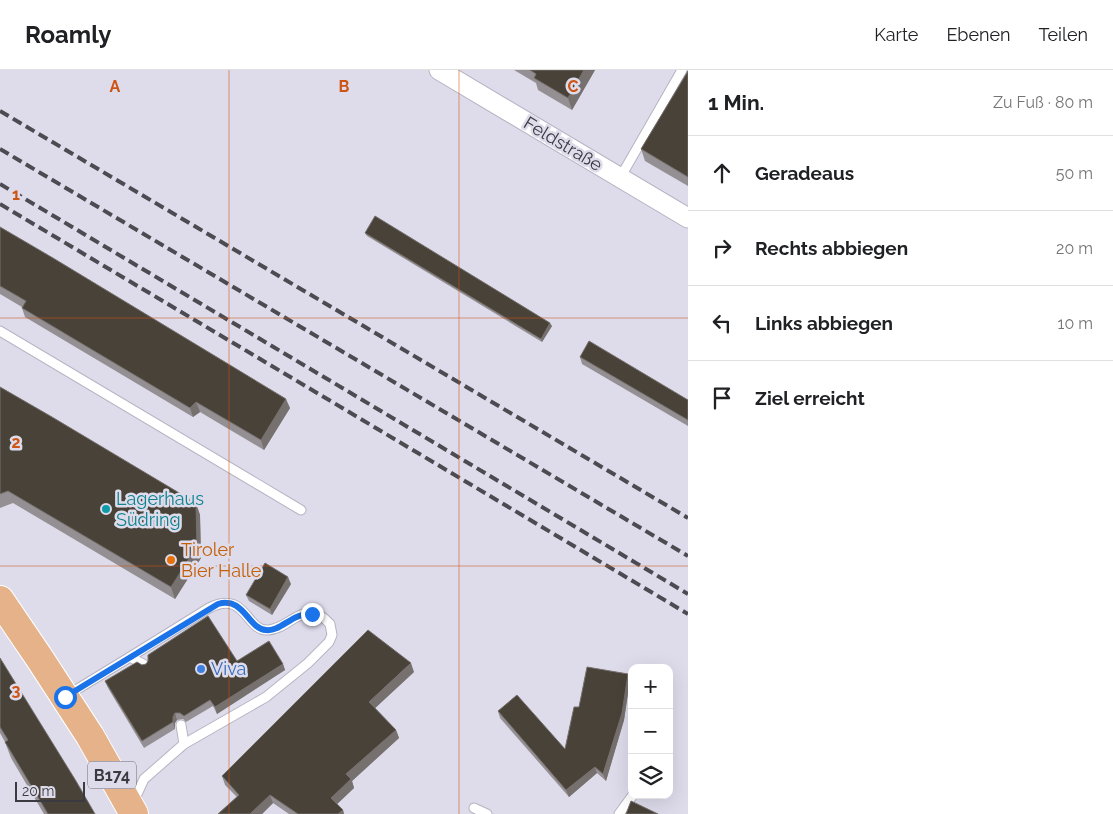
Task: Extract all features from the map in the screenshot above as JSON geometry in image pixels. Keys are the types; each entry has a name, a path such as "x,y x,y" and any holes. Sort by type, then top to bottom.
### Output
{"main road":[{"name":"B174","path":"0,600 90,736 132,811"}],"street":[{"name":"Feldstraße","path":"439,70 688,218"}],"lane":[{"path":"620,178 682,70"},
{"path":"0,331 301,510"},
{"path":"65,697 209,608 221,603 230,603 237,606 258,627 266,630 306,613 319,616 330,624 333,631 332,638 326,647 308,663 266,697 184,744 144,779 132,811"},
{"path":"130,657 145,665"},
{"path":"181,725 184,744"},
{"path":"619,814 630,799"},
{"path":"474,808 487,814"}],"building":[{"path":"530,70 584,70 568,98 534,78 536,74"},
{"path":"688,71 688,177 641,149"},
{"path":"375,216 550,323 541,339 365,233"},
{"path":"0,227 286,399 261,440 196,402 190,408 22,308 26,301 0,286"},
{"path":"589,341 688,400 688,420 580,357"},
{"name":"Lagerhaus Südring","path":"0,387 196,503 197,546 171,587 8,491 0,494"},
{"path":"265,563 288,577 270,609 246,595"},
{"path":"208,616 237,661 269,641 283,664 215,707 210,700 184,716 180,713 175,713 173,722 142,741 105,681 137,662 142,665 146,664 148,655"},
{"path":"368,630 411,663 369,702 396,730 346,774 351,779 331,798 343,810 338,814 298,814 270,795 250,814 218,814 239,795 222,776"},
{"path":"0,658 95,814 48,814 5,742 8,740 0,727"},
{"path":"587,667 628,674 622,713 603,774 595,767 566,790 498,711 517,695 565,749 574,707 579,707"},
{"path":"631,801 658,814 626,814"}],"railway":[{"path":"0,111 688,518"},
{"path":"0,149 688,556"},
{"path":"0,184 688,594"},
{"path":"0,204 688,614"}],"place":[{"name":"Lagerhaus Südring","path":"106,509"},
{"name":"Tiroler Bier Halle","path":"171,560"},
{"name":"Viva","path":"201,669"}],"route":[{"path":"65,697 218,604 226,602 237,606 258,627 266,630 274,628 301,614 312,614"}]}
